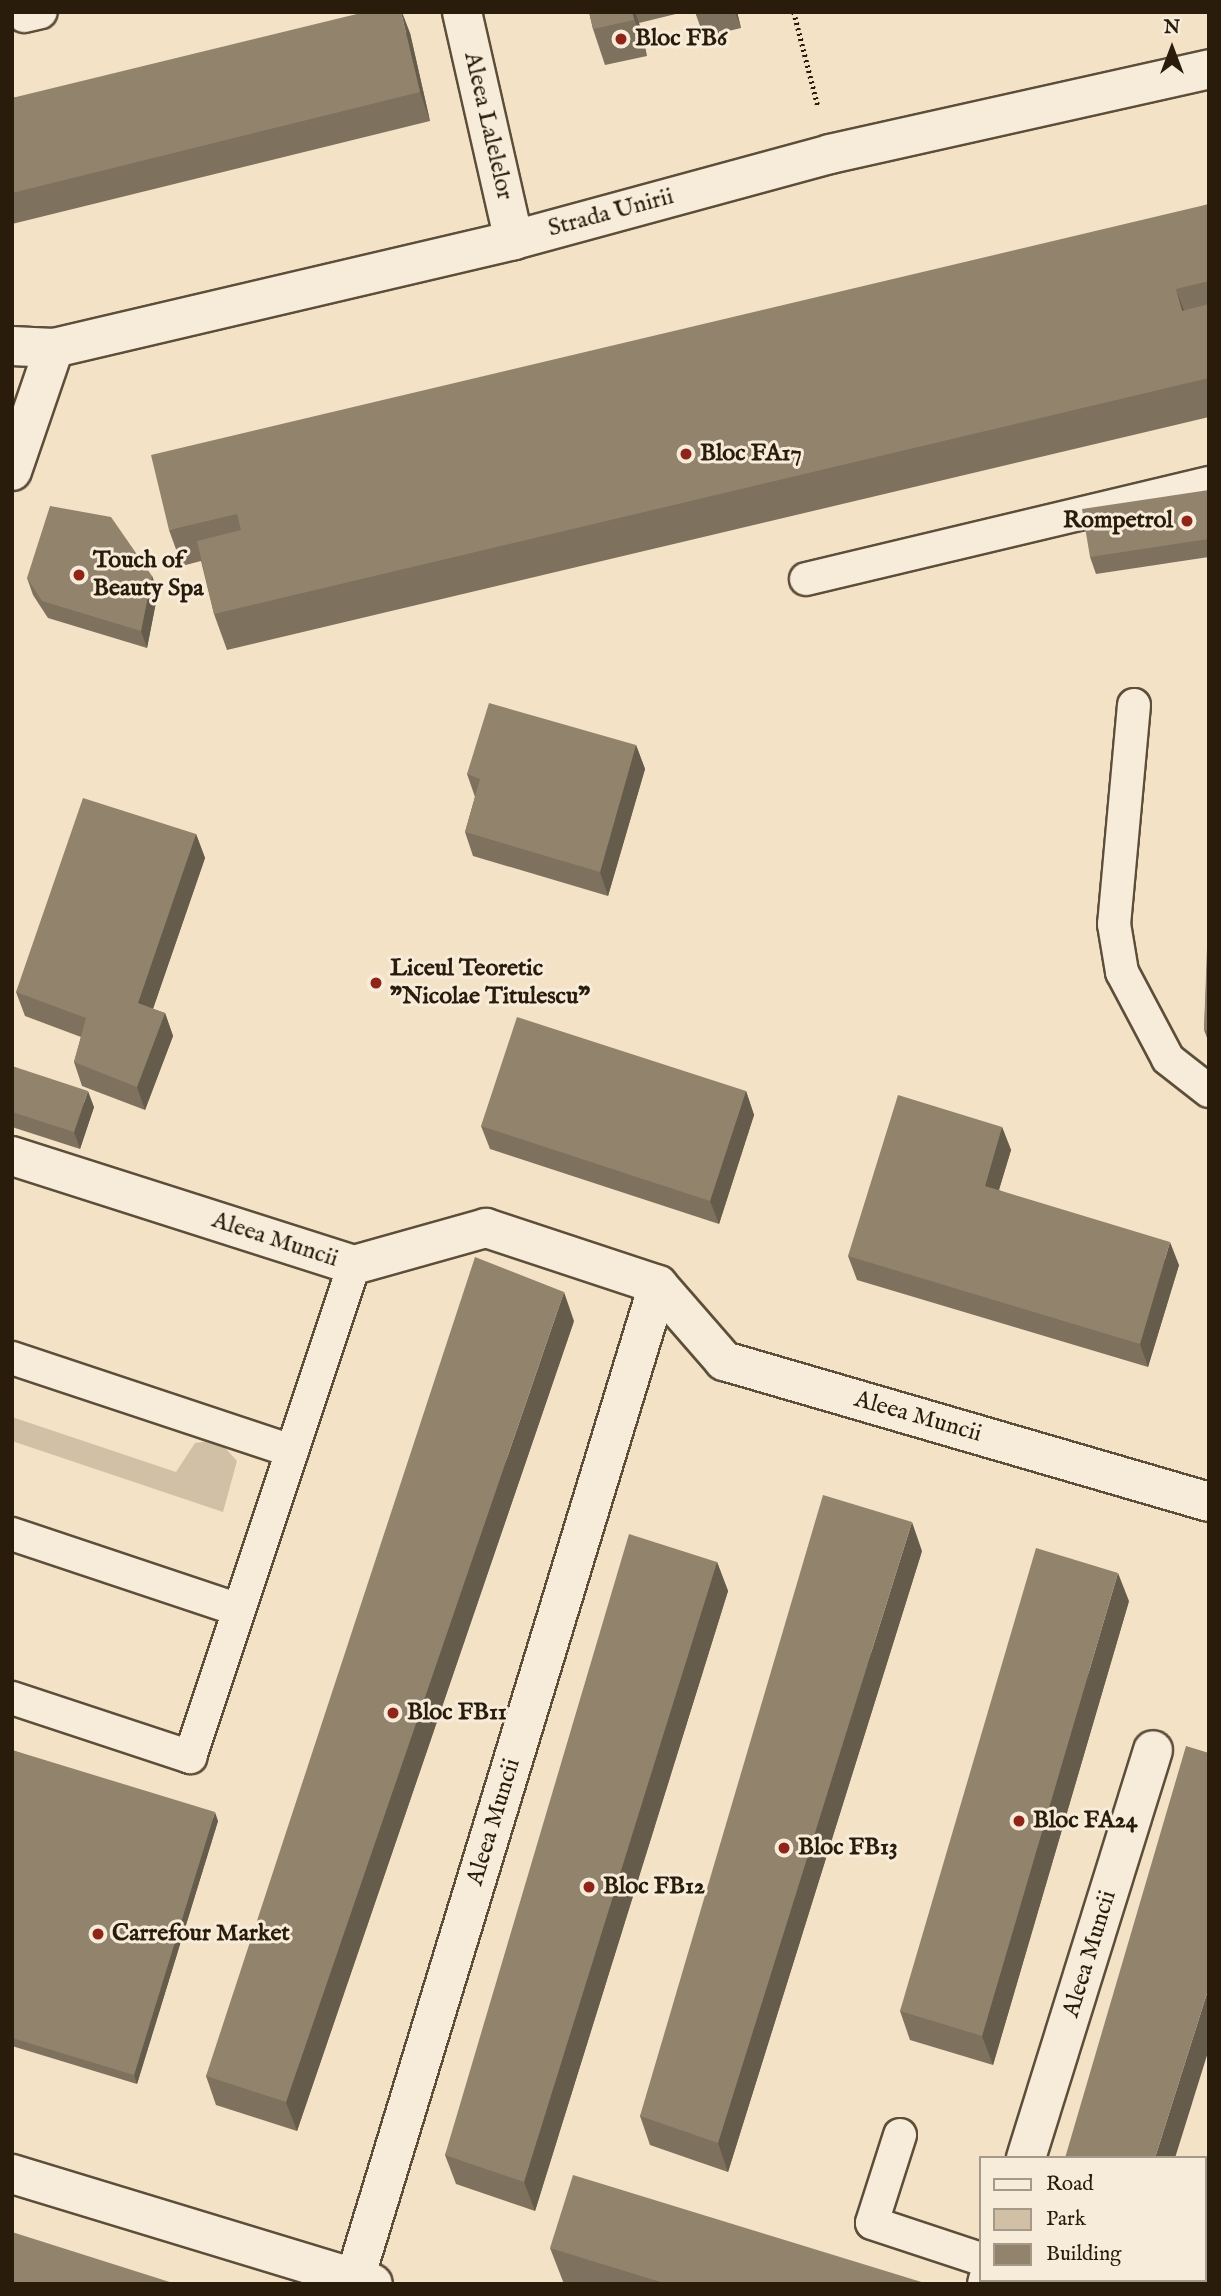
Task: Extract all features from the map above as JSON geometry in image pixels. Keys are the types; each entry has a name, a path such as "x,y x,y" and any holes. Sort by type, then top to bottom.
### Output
{"street":[{"name":"Aleea Lalelelor","path":"462,12 514,240"},
{"name":"Strada Unirii","path":"12,346 54,348 514,240 830,154 1209,69"},
{"path":"12,471 54,348"},
{"name":"Aleea Muncii","path":"12,1156 354,1265 486,1228 657,1285 724,1361 1209,1502"},
{"name":"Aleea Muncii","path":"12,2174 364,2281 657,1285"},
{"name":"Aleea Muncii","path":"1027,2156 1153,1750"}],"lane":[{"path":"806,579 1209,483"},
{"path":"1134,705 1114,924 1122,972 1168,1059 1209,1091"},
{"path":"12,1698 190,1757 354,1265"},
{"path":"12,1357 292,1451"},
{"path":"12,1534 239,1610"},
{"path":"900,2136 872,2223 979,2258"}],"path":[{"path":"794,12 830,154"}],"green space":[{"path":"12,1417 176,1472 195,1443 218,1440 237,1461 223,1512 12,1441"}],"building":[{"path":"365,12 401,12 420,92 12,193 12,98"},
{"path":"589,12 632,12 634,20 593,29"},
{"name":"Bloc FA17","path":"1209,204 1209,281 1176,289 1182,311 1209,304 1209,378 214,614 197,541 241,530 237,514 169,530 151,455"},
{"path":"1209,490 1209,539 1090,557 1082,509"},
{"path":"50,506 111,517 152,576 141,631 42,601 27,578"},
{"path":"489,703 636,745 600,872 465,832 480,779 467,774"},
{"path":"83,798 196,834 138,1003 165,1013 137,1087 74,1062 86,1018 16,992"},
{"path":"1209,920 1209,1031 1204,1030"},
{"path":"517,1017 746,1091 710,1201 481,1126"},
{"path":"12,1066 88,1091 74,1132 12,1112"},
{"path":"898,1095 1002,1127 985,1186 1170,1242 1140,1344 848,1256"},
{"name":"Bloc FB11","path":"475,1257 564,1292 286,2102 206,2076"},
{"name":"Bloc FB13","path":"823,1495 912,1522 718,2143 640,2116"},
{"name":"Bloc FB12","path":"629,1534 717,1562 524,2182 445,2155"},
{"name":"Bloc FA24","path":"1036,1548 1118,1573 982,2036 900,2011"},
{"path":"1186,1746 1209,1753 1209,1987 1156,2156 1066,2156"},
{"name":"Carrefour Market","path":"12,1750 215,1812 134,2075 12,2038"},
{"path":"573,2175 928,2284 667,2284 550,2248"},
{"path":"12,2232 176,2284 12,2284"},
{"path":"1028,2282 1116,2282 1116,2284"}],"place":[{"name":"Bloc FB6","path":"621,39"},
{"name":"Bloc FA17","path":"686,454"},
{"name":"Rompetrol","path":"1187,521"},
{"name":"Touch of Beauty Spa","path":"79,575"},
{"name":"Liceul Teoretic \"Nicolae Titulescu\"","path":"376,983"},
{"name":"Bloc FB11","path":"393,1713"},
{"name":"Bloc FA24","path":"1019,1821"},
{"name":"Bloc FB13","path":"784,1848"},
{"name":"Bloc FB12","path":"589,1887"},
{"name":"Carrefour Market","path":"98,1934"}]}
